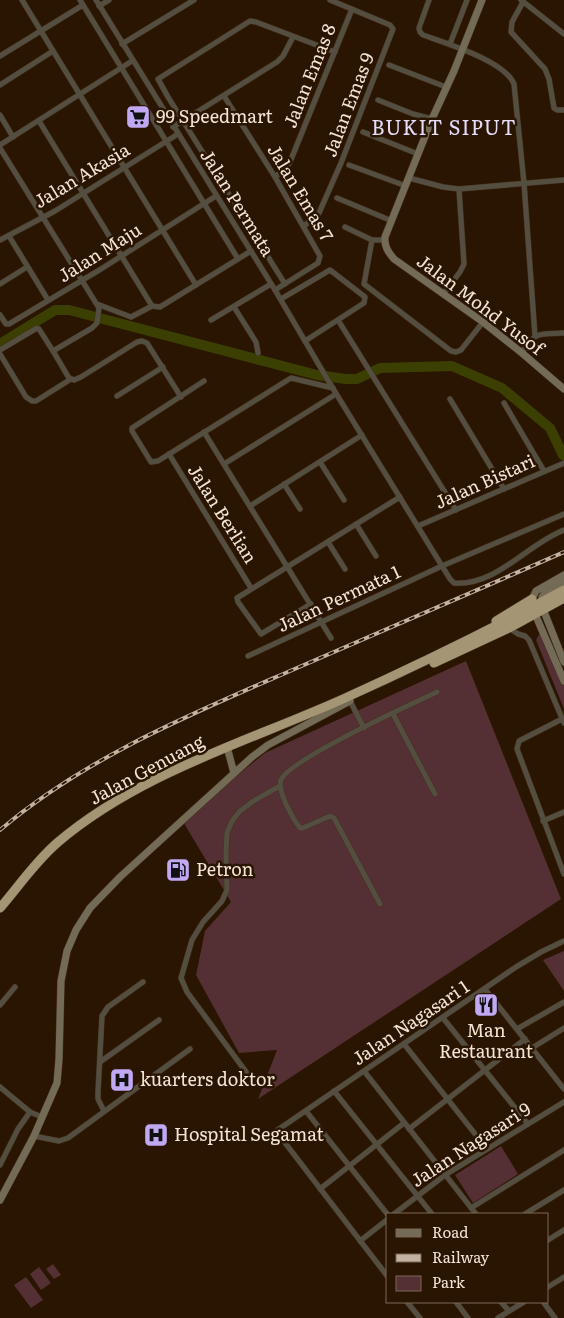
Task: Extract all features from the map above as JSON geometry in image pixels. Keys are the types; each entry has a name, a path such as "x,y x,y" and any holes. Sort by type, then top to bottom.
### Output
{"highway":[{"name":"Jalan Genuang","path":"228,750 449,649 537,606 564,590"},
{"name":"Jalan Genuang","path":"0,908 36,865 58,843 108,806 149,783 350,701 510,628 537,606 564,598"}],"street":[{"path":"22,0 196,285"},
{"name":"Jalan Permata","path":"96,0 281,299 332,388"},
{"path":"99,6 109,0"},
{"path":"122,44 194,0"},
{"path":"330,0 352,9"},
{"path":"429,0 419,28 423,35 450,44 486,60 501,69 512,80 524,183 536,336"},
{"path":"450,44 467,0"},
{"path":"345,227 372,240 385,240 432,119 482,0"},
{"path":"564,34 522,1 512,22 511,32 519,43 542,64 549,79 553,106 557,110 564,110"},
{"path":"0,56 41,31 82,2 238,260"},
{"name":"Jalan Emas 8","path":"275,177 290,162 352,9"},
{"name":"Jalan Emas 9","path":"304,226 319,214 393,29 390,25 352,9"},
{"path":"285,284 158,78 250,21 335,52"},
{"path":"173,126 224,96 280,59 293,37"},
{"path":"0,85 53,51"},
{"path":"53,350 90,330 97,322 97,304 0,147 132,61"},
{"path":"389,65 446,88"},
{"name":"Jalan Emas 7","path":"224,96 319,252 319,261 275,290"},
{"path":"378,100 413,114 432,119"},
{"path":"0,115 14,137"},
{"path":"39,121 152,306"},
{"path":"363,132 418,154"},
{"name":"Jalan Akasia","path":"4,238 178,134"},
{"path":"349,165 406,186"},
{"path":"409,178 443,188 459,189 564,180"},
{"path":"443,294 464,264 459,189"},
{"name":"Jalan Maju","path":"0,315 8,324 82,281 216,196"},
{"path":"337,198 392,221"},
{"path":"0,233 27,267 48,300"},
{"path":"372,240 364,284 451,351 461,350 482,322"},
{"name":"Jalan Mohd Yusof","path":"385,240 387,250 394,259 482,322 564,389"},
{"path":"97,304 131,318 152,306 160,307 251,251"},
{"path":"0,284 27,267"},
{"path":"281,299 330,270 365,297 364,303 305,341"},
{"path":"211,320 271,284"},
{"path":"234,307 256,342 258,353"},
{"path":"338,320 456,510"},
{"path":"71,380 39,329 36,328 0,352 26,397 32,401 90,372 140,341 147,343 181,397"},
{"path":"522,353 529,341 536,336 564,334"},
{"path":"117,396 163,368"},
{"path":"204,381 131,429 151,462 158,461 291,378 332,388 454,583 467,582 501,570 531,548 564,530"},
{"path":"224,464 336,394"},
{"path":"450,399 504,489"},
{"path":"504,403 544,471"},
{"path":"204,432 331,638"},
{"path":"250,506 362,435"},
{"name":"Jalan Berlian","path":"169,454 251,588"},
{"path":"320,462 344,500"},
{"name":"Jalan Bistari","path":"418,526 564,463"},
{"path":"284,484 300,509"},
{"path":"311,604 261,634 237,600 238,597 251,588 400,497"},
{"name":"Jalan Permata 1","path":"248,656 442,566 564,514"},
{"path":"356,524 376,556"},
{"path":"328,542 345,569"},
{"path":"564,575 538,589 537,606 564,681"},
{"path":"537,606 544,593 564,582"},
{"path":"537,606 564,662"},
{"path":"510,628 529,640 563,721 519,741 517,753 564,874"},
{"path":"380,904 334,818 330,816 325,817 300,828 280,786 283,776 294,766 364,728 437,692"},
{"path":"0,1200 34,1136 57,1083 61,981 66,951 76,930 90,908 104,892 234,773 268,745 350,701 364,728"},
{"path":"393,714 435,794"},
{"path":"228,750 234,773"},
{"path":"252,1080 187,992 181,978 192,940 203,922 222,901 227,890 227,833 232,821 240,811 255,800 280,786"},
{"path":"543,821 564,812"},
{"name":"Jalan Nagasari 1","path":"320,1189 276,1131 532,957 564,941"},
{"path":"104,1112 98,1099 100,1031 104,1011 113,1002 143,982"},
{"path":"0,1004 15,987"},
{"path":"485,989 564,1089"},
{"path":"517,1029 564,1002"},
{"path":"442,1018 528,1124"},
{"path":"100,1062 159,1020"},
{"path":"532,1048 564,1028"},
{"path":"409,1129 525,1039"},
{"path":"404,1044 487,1149"},
{"path":"34,1136 58,1141 68,1138 190,1050"},
{"path":"364,1071 475,1213"},
{"path":"0,1087 30,1112 42,1117"},
{"path":"334,1091 431,1213"},
{"name":"Jalan Nagasari 9","path":"395,1213 445,1176 564,1102"},
{"path":"306,1111 386,1214"},
{"path":"0,1165 18,1129 30,1112"},
{"path":"386,1274 320,1189 404,1123"},
{"path":"471,1208 564,1150"},
{"path":"527,1213 564,1190"},
{"path":"360,1241 386,1219"},
{"path":"549,1239 564,1230"},
{"path":"549,1286 564,1277"},
{"path":"408,1303 420,1318"},
{"path":"457,1303 468,1318"},
{"path":"502,1303 509,1311"},
{"path":"498,1318 522,1303"},
{"path":"544,1303 555,1318"}],"green space":[{"path":"540,633 546,642 564,686 564,709 536,640"},
{"path":"466,661 561,899 258,1099 277,1050 239,1053 196,975 205,931 231,902 182,820 265,753"},
{"path":"564,951 564,991 543,960"},
{"path":"501,1146 518,1174 473,1203 455,1175"},
{"path":"53,1264 61,1275 54,1279 46,1269"},
{"path":"39,1267 51,1283 41,1290 30,1274"},
{"path":"26,1277 43,1300 31,1308 14,1285"}],"waterway":[{"path":"0,344 55,310 69,310 317,375 357,379 380,368 452,366 502,388 550,428 563,455"}],"railway":[{"path":"0,830 33,804 67,781 139,740 214,704 564,552"}],"place":[{"name":"99 Speedmart","path":"138,117"},
{"name":"Petron","path":"178,870"},
{"name":"Man Restaurant","path":"486,1005"},
{"name":"kuarters doktor","path":"122,1080"},
{"name":"Hospital Segamat","path":"156,1135"}],"district":[{"name":"BUKIT SIPUT","path":"444,128"}]}
